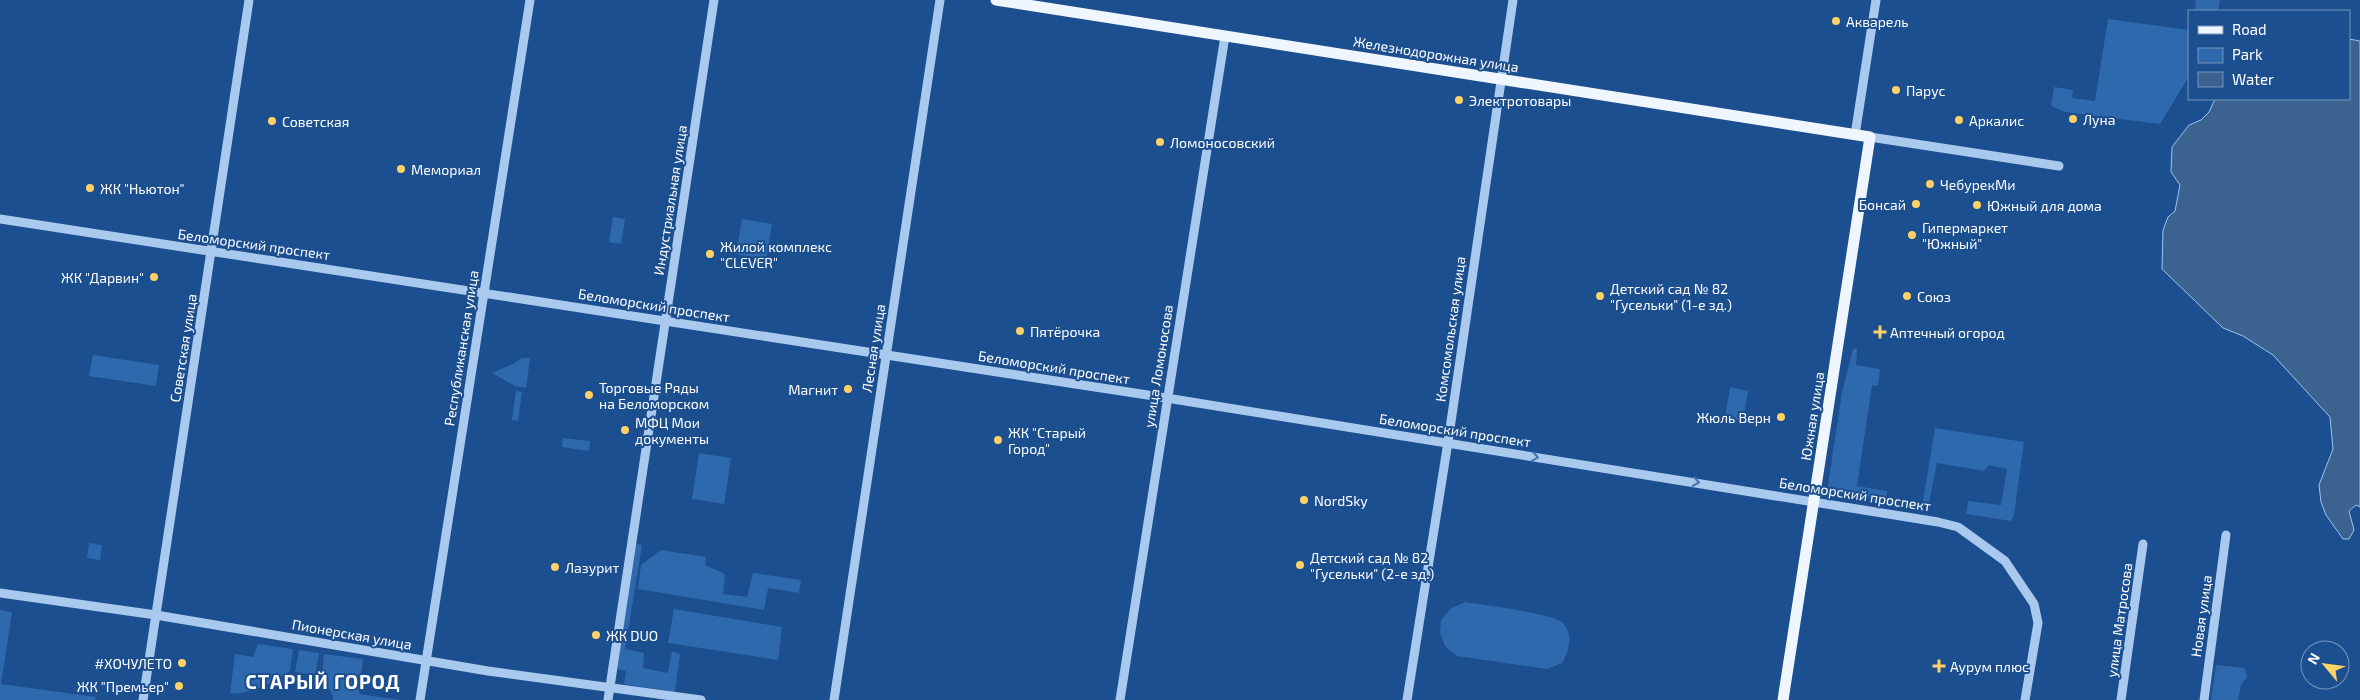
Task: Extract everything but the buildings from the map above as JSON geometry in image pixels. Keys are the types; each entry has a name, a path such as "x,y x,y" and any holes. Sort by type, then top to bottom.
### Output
{"main road":[{"name":"Железнодорожная улица","path":"996,0 1870,137"},
{"name":"Южная улица","path":"1783,700 1870,137"}],"street":[{"name":"Советская улица","path":"143,700 249,0"},
{"name":"Республиканская улица","path":"420,700 530,0"},
{"name":"Индустриальная улица","path":"608,700 714,0"},
{"name":"Лесная улица","path":"834,700 940,0"},
{"name":"Комсомольская улица","path":"1407,700 1448,442 1513,0"},
{"path":"1855,135 1876,0"},
{"name":"улица Ломоносова","path":"1120,700 1225,36"},
{"path":"1870,137 2059,166"},
{"name":"Беломорский проспект","path":"0,219 1448,442 1813,500 1958,527 2005,562 2034,604 2038,623 2025,700"},
{"name":"Новая улица","path":"2204,700 2226,535"},
{"name":"улица Матросова","path":"2121,700 2144,544"},
{"name":"Пионерская улица","path":"0,593 156,615 488,671 610,686 701,700"}],"green space":[{"path":"2196,0 2220,0 2218,10 2195,10"},
{"path":"2108,19 2188,30 2188,78 2160,124 2065,112 2051,106 2054,87 2073,90 2072,98 2095,101"},
{"path":"613,217 625,219 621,244 609,242"},
{"path":"742,219 772,224 766,260 736,254"},
{"path":"1853,349 1857,349 1856,365 1880,369 1878,386 1872,385 1857,486 1887,491 1886,501 1827,492 1842,392"},
{"path":"93,355 159,365 156,386 89,376"},
{"path":"522,358 530,358 526,388 515,386 492,373 513,364"},
{"path":"1730,387 1748,391 1743,421 1725,418"},
{"path":"516,391 522,392 518,421 512,420"},
{"path":"1935,428 2024,442 2014,515 2011,521 1966,514 1968,501 2001,505 2007,469 1989,465 1984,471 1937,463 1929,502 1923,501"},
{"path":"563,438 590,441 589,451 562,447"},
{"path":"699,453 731,458 724,504 692,499"},
{"path":"89,543 102,545 100,560 87,558"},
{"path":"636,544 642,545 625,649 644,653 643,668 668,673 672,651 680,654 675,692 624,684 626,671 617,669"},
{"path":"661,550 706,557 705,565 725,574 723,594 747,597 753,573 801,580 799,593 768,588 764,610 638,589 641,565"},
{"path":"1465,602 1501,607 1557,619 1563,623 1569,638 1567,653 1562,663 1547,669 1457,656 1445,646 1440,633 1441,620 1450,609"},
{"path":"674,609 782,627 778,660 668,643"},
{"path":"0,610 12,612 1,684 96,697 95,700 0,700"},
{"path":"258,644 293,649 290,671 253,690 230,693 235,654 253,657"},
{"path":"299,650 319,653 315,675 295,672"},
{"path":"324,654 363,659 359,694 401,700 333,700 333,696 322,676"},
{"path":"2216,665 2245,668 2247,677 2241,685 2238,700 2211,700"}],"water":[{"path":"2350,39 2360,41 2360,507 2356,505 2349,511 2354,530 2349,539 2343,539 2326,515 2321,502 2319,485 2333,449 2330,417 2273,355 2243,336 2223,328 2162,269 2163,230 2168,217 2175,211 2180,185 2171,172 2172,147 2189,125 2201,120 2209,112 2215,100 2350,100"}],"place":[{"name":"Акварель","path":"1836,21"},
{"name":"Парус","path":"1896,90"},
{"name":"Электротовары","path":"1459,100"},
{"name":"Луна","path":"2073,119"},
{"name":"Аркалис","path":"1959,120"},
{"name":"Советская","path":"272,121"},
{"name":"Ломоносовский","path":"1160,142"},
{"name":"Мемориал","path":"401,169"},
{"name":"ЧебурекМи","path":"1930,184"},
{"name":"ЖК \"Ньютон\"","path":"90,188"},
{"name":"Бонсай","path":"1916,204"},
{"name":"Южный для дома","path":"1977,205"},
{"name":"Гипермаркет \"Южный\"","path":"1912,235"},
{"name":"Жилой комплекс \"СLEVER\"","path":"710,254"},
{"name":"ЖК \"Дарвин\"","path":"154,277"},
{"name":"Детский сад № 82 \"Гусельки\" (1-е зд.)","path":"1600,296"},
{"name":"Союз","path":"1907,296"},
{"name":"Пятёрочка","path":"1020,331"},
{"name":"Аптечный огород","path":"1880,332"},
{"name":"Магнит","path":"848,389"},
{"name":"Торговые Ряды на Беломорском","path":"589,395"},
{"name":"Жюль Верн","path":"1781,417"},
{"name":"МФЦ Мои документы","path":"625,430"},
{"name":"ЖК \"Старый Город\"","path":"998,440"},
{"name":"NordSky","path":"1304,500"},
{"name":"Детский сад № 82 \"Гусельки\" (2-е зд.)","path":"1300,565"},
{"name":"Лазурит","path":"555,567"},
{"name":"ЖК DUO","path":"596,635"},
{"name":"#ХОЧУЛЕТО","path":"182,663"},
{"name":"Аурум плюс","path":"1939,666"},
{"name":"ЖК \"Премьер\"","path":"179,686"}],"district":[{"name":"СТАРЫЙ ГОРОД","path":"323,681"}]}
